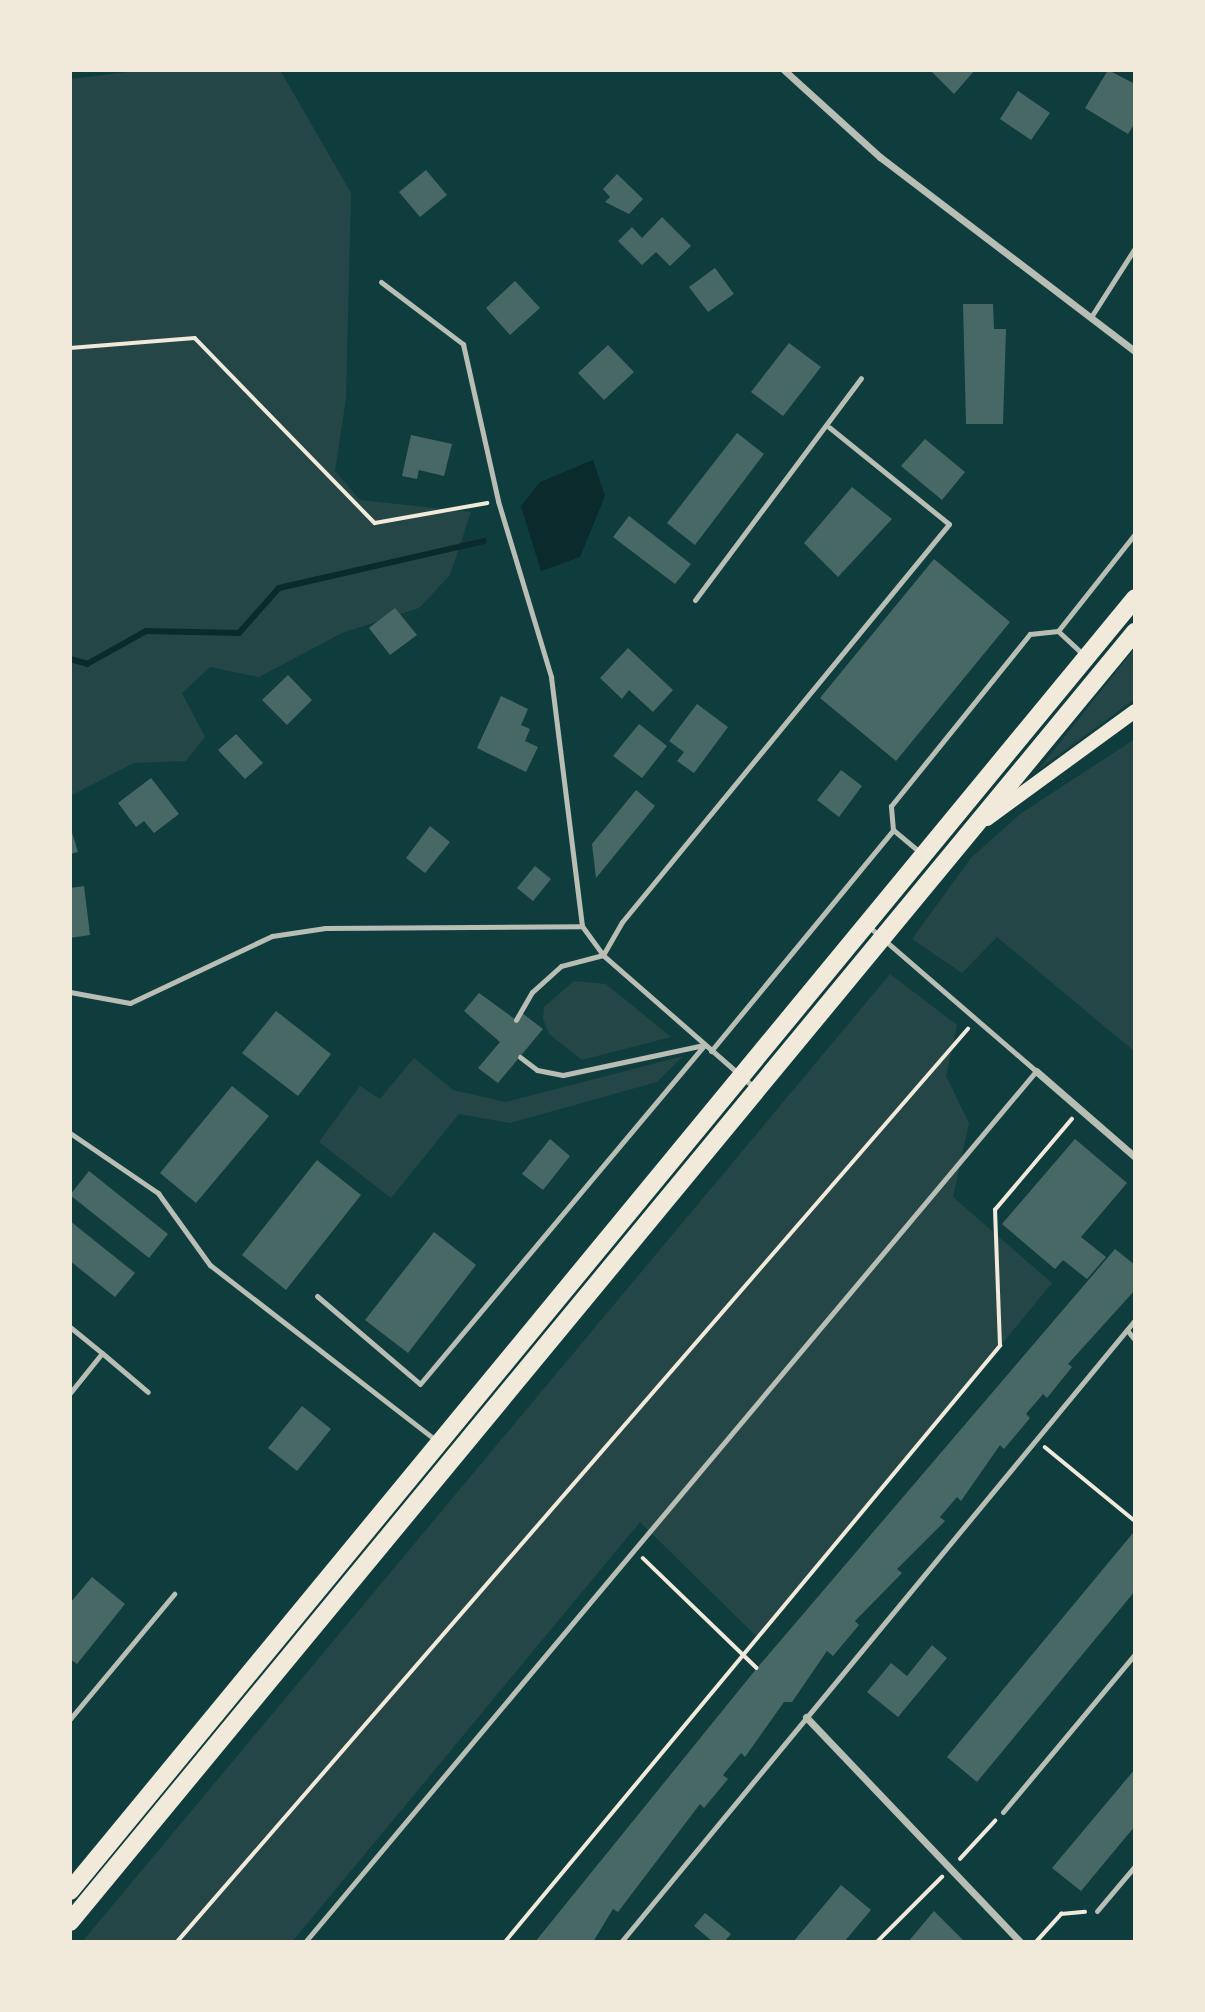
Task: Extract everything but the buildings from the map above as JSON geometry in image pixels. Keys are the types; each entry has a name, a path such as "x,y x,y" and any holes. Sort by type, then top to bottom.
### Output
{"main road":[{"path":"70,1891 1135,598"},
{"path":"71,1918 980,824 1135,632"},
{"path":"980,824 1135,710"}],"street":[{"path":"783,70 880,157 1135,351"},
{"path":"1036,1071 1135,1157"},
{"path":"806,1717 1020,1942"}],"lane":[{"path":"1091,317 1135,248"},
{"path":"382,282 463,344 498,501 551,677 582,926 603,955 758,1091"},
{"path":"695,600 829,427 861,378"},
{"path":"516,1020 532,992 561,966 603,955 622,922 949,524 829,427"},
{"path":"711,1051 893,830 891,806 1030,634 1058,631 1135,534"},
{"path":"1058,631 1086,658"},
{"path":"893,830 925,856"},
{"path":"305,1942 1036,1071 867,925"},
{"path":"70,992 130,1003 272,936 325,928 582,926"},
{"path":"520,1057 537,1070 563,1075 704,1045"},
{"path":"317,1296 421,1384 704,1045"},
{"path":"70,1133 158,1193 210,1265 440,1444"},
{"path":"621,1942 1135,1320"},
{"path":"70,1327 148,1392"},
{"path":"1127,1330 1135,1339"},
{"path":"70,1393 102,1353"},
{"path":"70,1719 174,1594"},
{"path":"1003,1812 1135,1654"},
{"path":"1097,1911 1135,1866"}],"path":[{"path":"70,348 195,338 375,523 498,501"},
{"path":"177,1942 976,1020"},
{"path":"505,1942 1000,1346 995,1210 1080,1110"},
{"path":"1037,1440 1135,1521"},
{"path":"634,1549 757,1668"},
{"path":"1035,1942 1061,1914 1097,1911"}],"shaded area":[{"path":"145,70 280,70 351,193 346,399 335,471 360,500 471,512 450,575 419,608 342,633 259,677 210,667 182,693 205,737 186,761 134,763 70,796 70,79"},
{"path":"593,460 605,496 580,557 541,571 521,506 540,482"},
{"path":"1135,648 1135,699 1038,770"},
{"path":"1135,739 1135,1052 997,937 962,973 912,939 971,858 1020,814"},
{"path":"890,974 957,1025 946,1076 969,1123 953,1197 1052,1283 759,1639 640,1522 292,1942 82,1942"},
{"path":"574,981 606,984 671,1037 582,1060 549,1034 543,1019 544,1007"},
{"path":"683,1056 657,1082 510,1123 459,1114 391,1198 319,1142 360,1086 380,1099 414,1058 453,1090 506,1102"}],"waterway":[{"path":"70,659 87,664 146,631 239,633 279,588 484,541"}]}
